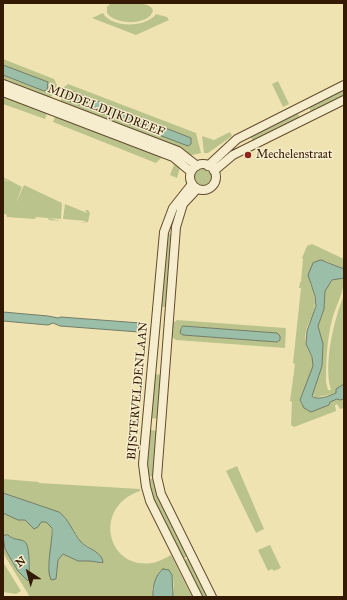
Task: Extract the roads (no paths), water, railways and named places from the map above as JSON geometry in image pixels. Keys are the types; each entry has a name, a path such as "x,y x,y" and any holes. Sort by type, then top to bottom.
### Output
{"street":[{"name":"MIDDELDIJKDREEF","path":"3,84 182,153 197,166"},
{"path":"211,168 237,139 344,85"},
{"name":"MIDDELDIJKDREEF","path":"3,92 173,157 191,172"},
{"path":"211,168 216,179 212,186 204,190 194,186 191,172 197,166 211,168 233,155 344,100"},
{"name":"BIJSTERVELDENLAAN","path":"194,186 173,208 164,232 143,464 146,487 150,501 198,597"},
{"name":"BIJSTERVELDENLAAN","path":"194,186 183,204 176,228 158,477 161,494 212,597"}],"place":[{"name":"Mechelenstraat","path":"248,155"}]}
